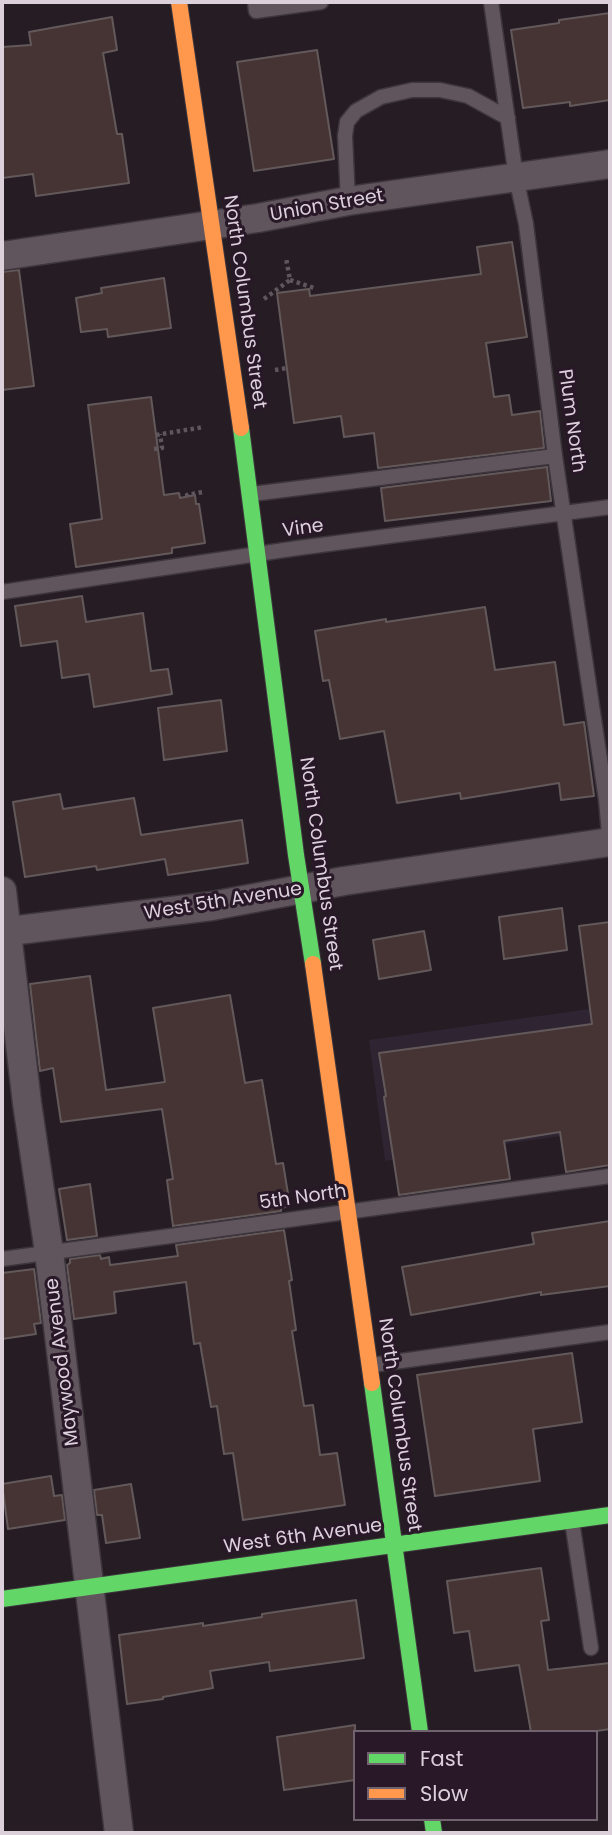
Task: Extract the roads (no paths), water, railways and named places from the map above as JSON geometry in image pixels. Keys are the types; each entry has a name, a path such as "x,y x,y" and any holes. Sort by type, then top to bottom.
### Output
{"main road":[{"name":"North Columbus Street","path":"178,2 240,422 301,890 349,1211 420,1730"},
{"name":"West 6th Avenue","path":"2,1599 610,1515"}],"street":[{"name":"Union Street","path":"2,256 211,225 348,201 610,164"},
{"name":"West 5th Avenue","path":"4,932 212,906 344,881 610,843"},
{"name":"Maywood Avenue","path":"2,891 4,932 49,1252 119,1833"}],"lane":[{"path":"255,2 256,11 321,2"},
{"name":"Plum North","path":"491,2 516,177 526,224 555,456 610,843"},
{"path":"348,201 345,136 347,122 356,111 381,97 412,90 440,90 468,96 508,118"},
{"path":"250,495 555,456"},
{"name":"Vine","path":"2,592 610,507"},
{"name":"5th North","path":"2,1259 610,1176"},
{"path":"369,1365 610,1332"},
{"path":"572,1520 591,1648"}]}
